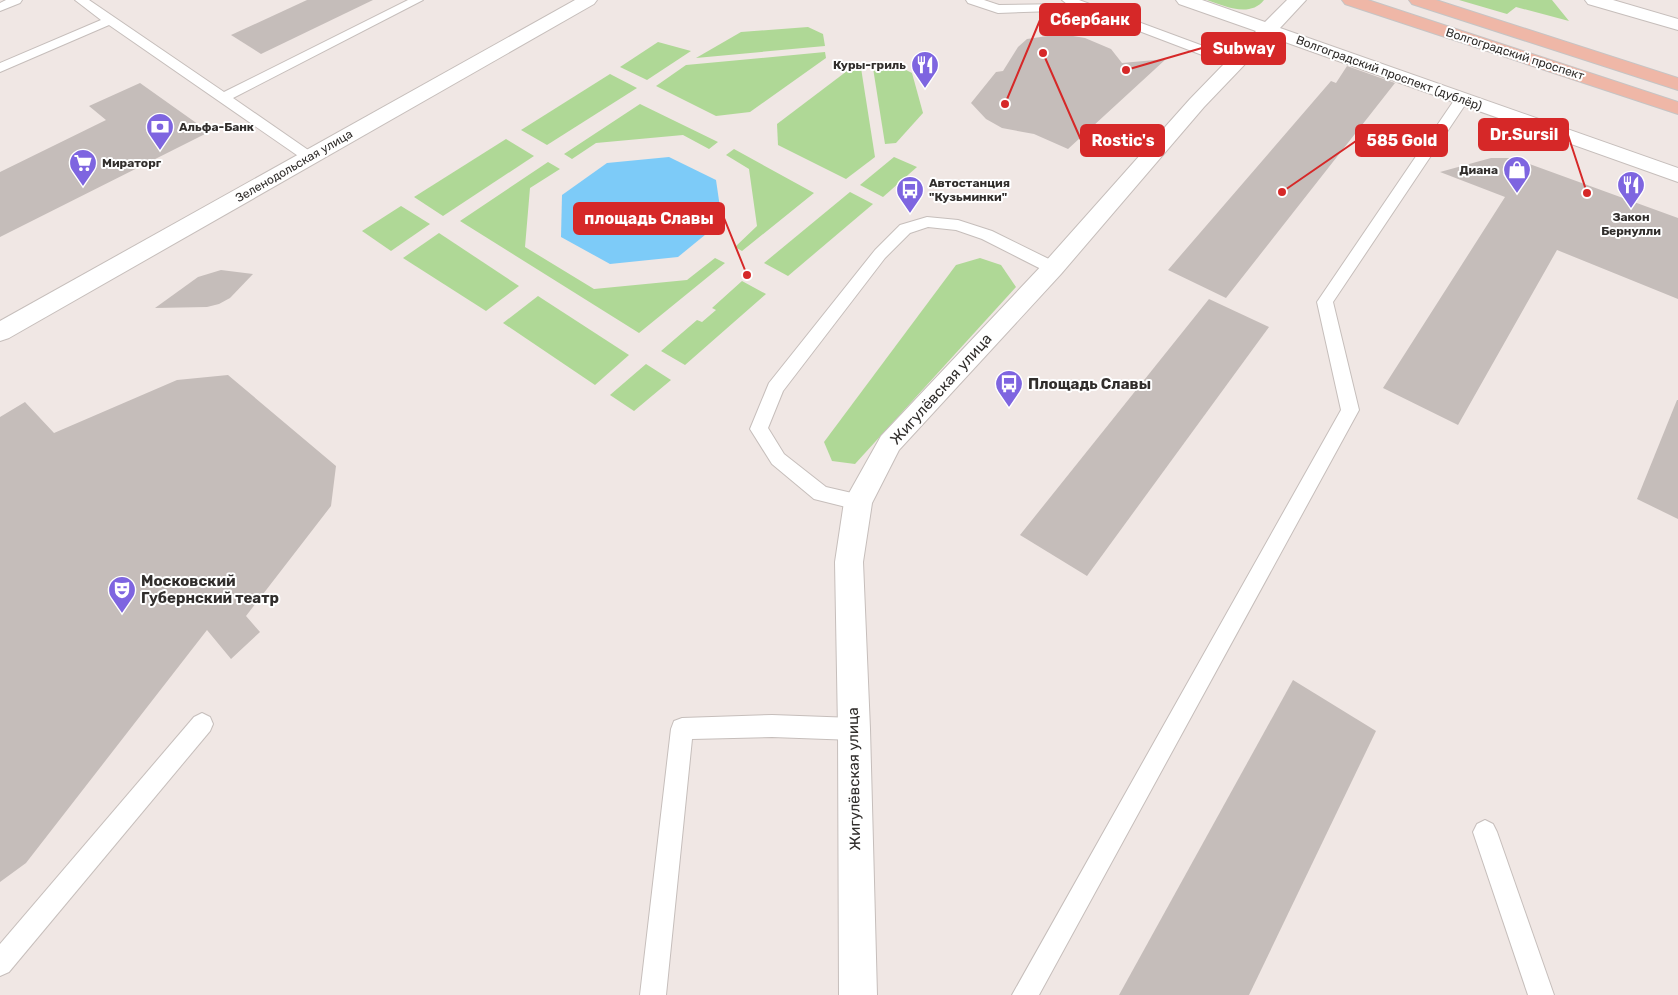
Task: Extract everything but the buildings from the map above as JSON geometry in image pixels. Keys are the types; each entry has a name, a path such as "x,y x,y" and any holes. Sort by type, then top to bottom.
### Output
{"main road":[{"name":"Волгоградский проспект","path":"1351,0 1678,108"},
{"name":"Волгоградский проспект","path":"1418,0 1678,84"}],"street":[{"name":"Зеленодольская улица","path":"0,332 588,0"},
{"name":"Волгоградский проспект (дублёр)","path":"1185,0 1678,175"},
{"name":"Жигулёвская улица","path":"858,995 854,730 849,562 858,502 890,443 1053,268 1197,103 1296,0"},
{"path":"1594,0 1678,25"}],"lane":[{"path":"0,7 16,0"},
{"path":"81,0 309,157"},
{"path":"223,98 417,0"},
{"path":"972,0 998,9 1088,7"},
{"path":"1068,0 1236,63"},
{"path":"0,68 111,20"},
{"path":"1025,995 1350,410 1325,302 1462,99"},
{"path":"858,502 821,494 778,459 760,429 776,388 880,254 905,229 928,222 958,225 987,234 1053,268"},
{"path":"0,964 202,724"},
{"path":"654,995 682,729 772,726 854,730"},
{"path":"1486,832 1540,995"}],"green space":[{"path":"1207,0 1264,0 1252,8 1237,9"},
{"path":"1459,0 1552,0 1569,21 1516,7 1507,14"},
{"path":"808,27 823,34 825,46 696,58 741,32"},
{"path":"658,42 691,51 647,80 620,67"},
{"path":"825,52 826,58 750,112 716,116 656,86 686,65"},
{"path":"896,65 912,73 923,113 896,143 885,144 873,68"},
{"path":"851,68 861,68 875,157 846,179 778,145 777,124"},
{"path":"610,74 637,88 547,145 521,130"},
{"path":"640,104 718,142 709,149 683,135 596,143 572,159 564,154"},
{"path":"506,139 534,156 443,216 414,197"},
{"path":"734,149 814,193 742,251 735,247 757,226 749,169 726,155"},
{"path":"894,157 917,167 883,197 860,185"},
{"path":"548,162 560,169 530,188 525,247 594,289 687,280 715,258 725,263 639,333 460,221"},
{"path":"850,192 873,204 788,276 764,263"},
{"path":"401,206 430,224 391,251 362,231"},
{"path":"439,233 519,286 486,311 403,258"},
{"path":"980,258 1001,265 1016,287 855,464 832,461 824,442 956,265"},
{"path":"742,281 766,294 685,365 661,351 697,320 702,322 716,310 712,308"},
{"path":"538,296 629,355 595,385 503,323"},
{"path":"646,364 671,380 634,411 610,395"}],"water":[{"path":"669,157 716,180 722,221 678,257 610,264 561,237 562,195 607,163"}],"place":[{"name":"Rostic's","path":"1043,53"},
{"name":"Subway","path":"1126,70"},
{"name":"Куры-гриль","path":"925,89"},
{"name":"Сбербанк","path":"1005,104"},
{"name":"Альфа-Банк","path":"160,151"},
{"name":"Мираторг","path":"83,187"},
{"name":"585 Gold","path":"1282,192"},
{"name":"Dr.Sursil","path":"1587,193"},
{"name":"Диана","path":"1517,194"},
{"name":"Закон Бернулли","path":"1631,209"},
{"name":"Автостанция \"Кузьминки\"","path":"910,214"},
{"name":"площадь Славы","path":"747,275"},
{"name":"Площадь Славы","path":"1009,408"},
{"name":"Московский Губернский театр","path":"122,614"}]}
